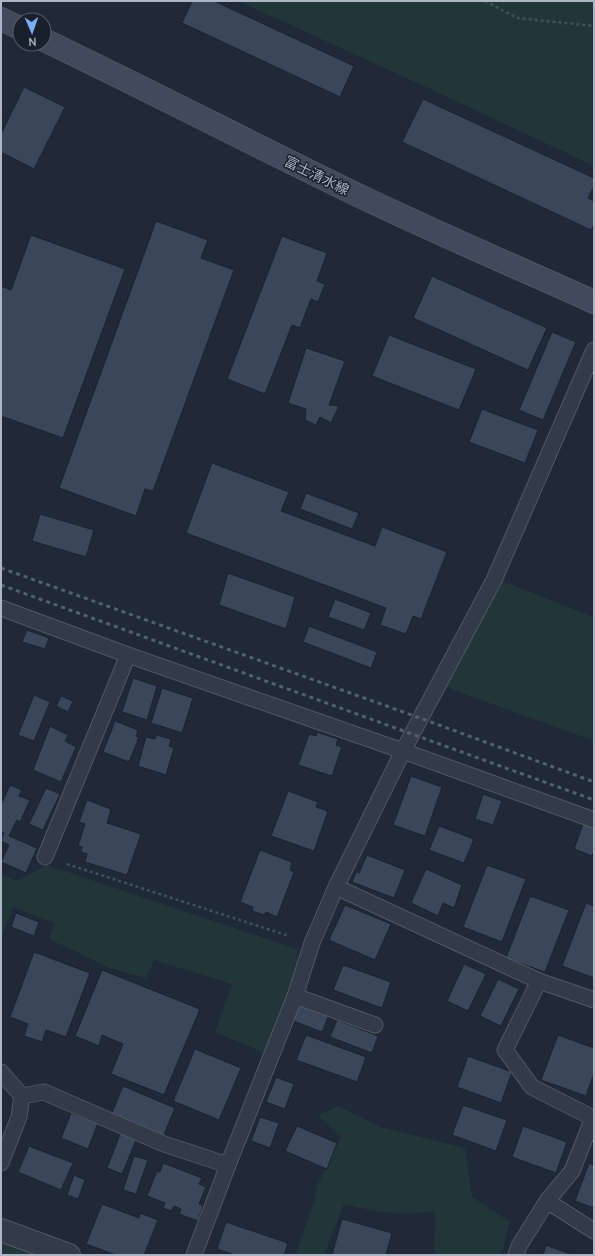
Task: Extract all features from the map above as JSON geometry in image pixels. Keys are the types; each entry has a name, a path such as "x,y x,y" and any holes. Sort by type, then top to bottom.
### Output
{"main road":[{"path":"1,19 12,24"},
{"name":"富士清水線","path":"52,44 191,111 345,189 421,225 594,302"}],"street":[{"path":"1,1230 69,1255"}],"lane":[{"path":"194,1255 295,996 312,943 336,887 403,750 494,580 594,350"},
{"path":"1,608 128,655 403,750 594,820"},
{"path":"45,857 128,655"},
{"path":"336,887 539,981 594,1000"},
{"path":"516,1255 519,1246 546,1201 572,1172 593,1118 532,1087 505,1050 539,981"},
{"path":"295,996 375,1025"},
{"path":"1,1072 22,1096 19,1117 1,1163"},
{"path":"22,1096 44,1092 164,1144 228,1165"},
{"path":"546,1201 594,1231"}],"path":[{"path":"485,1 517,18 594,26"},
{"path":"45,857 312,943"}],"green space":[{"path":"238,1 594,1 594,166 437,92"},
{"path":"502,581 594,617 594,741 445,687"},
{"path":"47,865 297,949 297,967 264,1053 215,1032 232,984 154,960 146,978 112,969 49,939 54,923 13,907 1,938 1,874 17,881"},
{"path":"338,1106 381,1127 465,1148 472,1197 510,1222 501,1255 438,1255 434,1251 435,1211 408,1214 379,1212 344,1204 324,1255 295,1255 314,1202 317,1186 341,1136 318,1116"},
{"path":"1,1238 48,1255 1,1255"}],"building":[{"path":"192,1 214,1 354,66 340,97 182,23"},
{"path":"24,87 65,107 34,169 1,152 1,134"},
{"path":"423,99 594,178 594,186 588,198 594,201 594,224 591,230 402,142"},
{"path":"156,221 208,240 201,258 234,270 153,491 145,489 136,516 59,488"},
{"path":"31,235 125,269 63,438 1,416 1,286 11,290"},
{"path":"282,236 327,253 317,281 325,284 318,302 311,299 300,328 292,325 265,394 227,379"},
{"path":"432,276 547,328 528,370 413,318"},
{"path":"552,332 576,342 543,420 519,410"},
{"path":"389,335 476,369 459,410 372,376"},
{"path":"306,348 345,361 329,405 339,406 331,423 320,417 316,425 305,420 306,409 288,403"},
{"path":"482,409 538,430 525,463 469,442"},
{"path":"212,463 289,492 281,511 375,546 382,527 447,552 421,619 413,616 406,634 380,625 386,608 186,533"},
{"path":"306,493 359,513 352,529 300,509"},
{"path":"40,514 94,530 86,557 32,541"},
{"path":"228,573 295,597 286,629 219,605"},
{"path":"335,599 371,613 364,630 328,617"},
{"path":"309,626 377,652 371,668 303,642"},
{"path":"27,630 49,638 45,649 22,642"},
{"path":"133,678 157,686 147,720 122,712"},
{"path":"162,688 193,698 182,733 151,723"},
{"path":"34,695 50,702 34,741 18,735"},
{"path":"61,696 73,701 68,712 56,706"},
{"path":"115,721 138,730 136,736 139,737 129,762 103,752"},
{"path":"50,726 68,735 65,741 76,747 61,782 33,770"},
{"path":"317,732 338,739 336,745 342,747 332,776 298,765 309,734 316,736"},
{"path":"156,735 171,739 169,746 174,748 166,775 138,766 146,737 155,739"},
{"path":"411,776 442,787 425,836 393,825"},
{"path":"10,785 22,790 19,796 30,800 20,822 17,820 9,836 37,848 26,873 1,862 9,845 1,841 4,833 1,832 1,805"},
{"path":"46,788 60,794 43,830 29,824"},
{"path":"288,791 318,802 316,807 328,811 314,851 271,836"},
{"path":"483,794 502,801 493,825 475,819"},
{"path":"87,800 111,809 107,823 141,834 127,875 85,862 87,854 81,852 82,847 78,846 85,824 79,822"},
{"path":"583,824 594,828 594,851 592,856 574,849"},
{"path":"439,826 474,839 464,863 429,850"},
{"path":"260,850 292,862 290,870 294,872 277,917 266,912 264,915 252,911 253,907 240,902"},
{"path":"367,855 405,870 394,898 352,882 356,872 359,873"},
{"path":"487,865 526,879 502,942 463,927"},
{"path":"426,869 462,885 454,908 443,903 438,916 411,903"},
{"path":"530,896 569,910 545,972 506,958"},
{"path":"586,903 594,906 594,978 562,966"},
{"path":"345,905 391,924 375,960 329,940"},
{"path":"16,913 39,922 34,936 11,927"},
{"path":"34,952 90,973 66,1037 46,1030 42,1042 24,1036 28,1024 10,1017"},
{"path":"464,964 486,974 468,1011 447,1001"},
{"path":"343,965 391,982 382,1008 333,990"},
{"path":"102,970 200,1009 164,1095 111,1074 123,1044 102,1035 99,1046 75,1036"},
{"path":"498,979 519,989 501,1026 480,1016"},
{"path":"297,1004 329,1015 322,1032 291,1020"},
{"path":"337,1020 378,1036 372,1053 330,1037"},
{"path":"306,1035 366,1057 357,1082 296,1060"},
{"path":"558,1035 594,1048 594,1073 586,1096 541,1080"},
{"path":"195,1049 241,1068 219,1120 173,1101"},
{"path":"468,1056 512,1072 501,1103 457,1087"},
{"path":"276,1077 294,1084 285,1109 266,1102"},
{"path":"123,1086 175,1108 163,1137 111,1115"},
{"path":"463,1105 507,1120 496,1151 452,1135"},
{"path":"71,1113 98,1123 88,1149 61,1138"},
{"path":"260,1117 279,1123 270,1148 251,1141"},
{"path":"297,1126 337,1143 327,1169 285,1151"},
{"path":"523,1126 567,1142 556,1173 512,1157"},
{"path":"121,1132 137,1138 122,1174 107,1168"},
{"path":"29,1146 73,1163 61,1190 18,1172"},
{"path":"134,1156 148,1160 136,1194 123,1190"},
{"path":"163,1163 202,1178 199,1184 206,1187 199,1204 203,1206 198,1221 179,1214 181,1209 174,1206 171,1211 163,1208 165,1203 147,1196 157,1171 160,1172"},
{"path":"589,1163 594,1165 594,1208 575,1201"},
{"path":"74,1175 85,1180 78,1199 67,1195"},
{"path":"102,1204 139,1218 140,1213 158,1220 144,1255 116,1255 86,1244"},
{"path":"342,1219 392,1233 386,1255 332,1255"},
{"path":"226,1222 288,1243 284,1255 235,1255 217,1249"},
{"path":"546,1245 570,1254 570,1255 543,1255"}],"railway":[{"path":"1,568 594,782"},
{"path":"1,585 594,800"}]}
